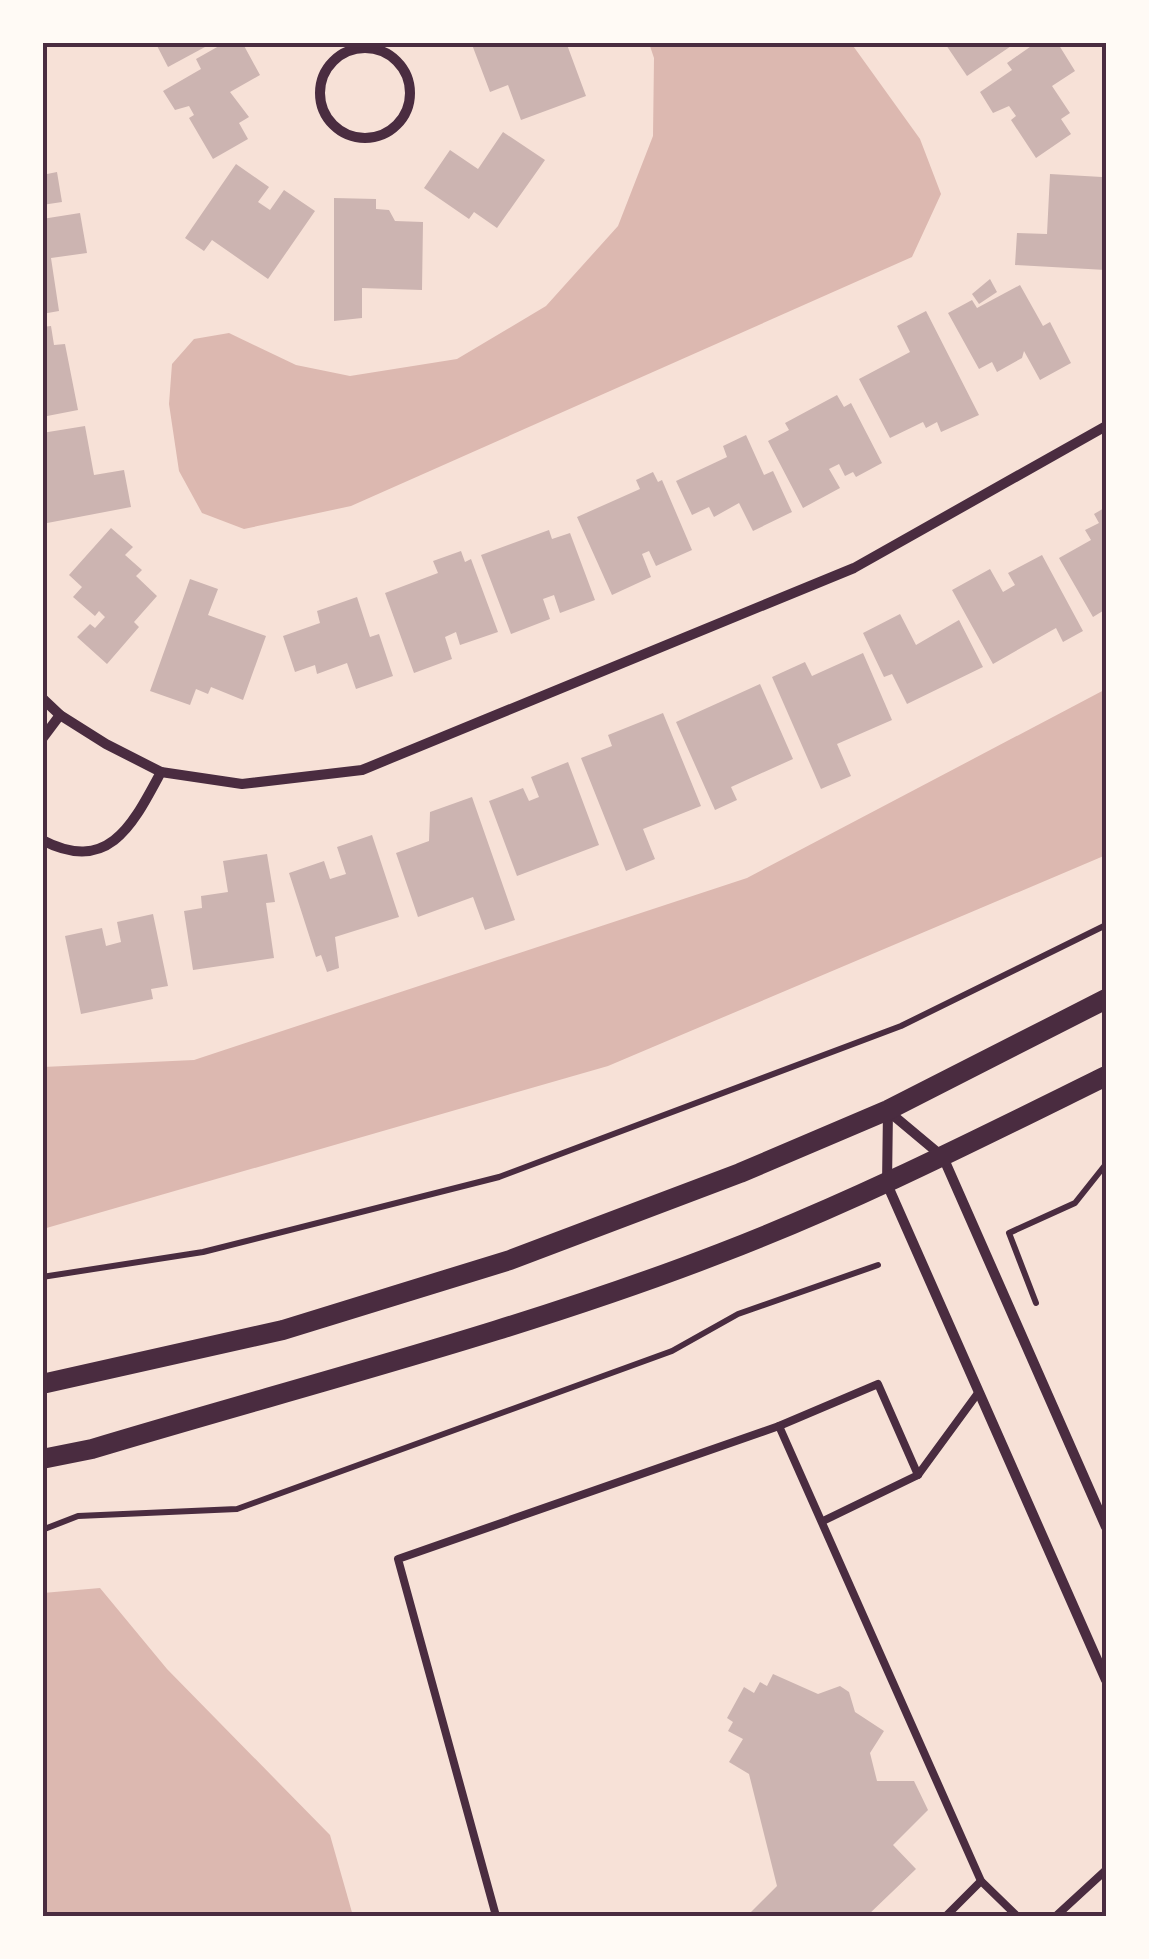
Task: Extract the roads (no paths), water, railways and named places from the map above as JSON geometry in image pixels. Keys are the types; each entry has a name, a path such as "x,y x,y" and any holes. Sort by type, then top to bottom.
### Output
{"main road":[{"path":"42,1384 283,1330 510,1260 740,1173 888,1110 1106,999"},
{"path":"42,1458 92,1449 720,1254 887,1184 1106,1076"}],"street":[{"path":"342,48 376,48 402,66 411,96 408,112 386,134 358,139 333,126 324,114 320,86 342,48"},
{"path":"42,698 60,715 161,772 242,784 362,770 854,568 1106,426"},
{"path":"42,739 60,715"},
{"path":"42,840 66,852 92,853 116,841 138,816 161,772"},
{"path":"888,1110 943,1157 1106,1527"},
{"path":"888,1110 887,1184 1106,1680"}],"lane":[{"path":"496,1916 398,1559 779,1426 878,1384 918,1474"},
{"path":"822,1520 918,1474 978,1393"},
{"path":"779,1426 981,1881 1016,1916"},
{"path":"1056,1916 1106,1870"},
{"path":"946,1916 981,1881"}]}
